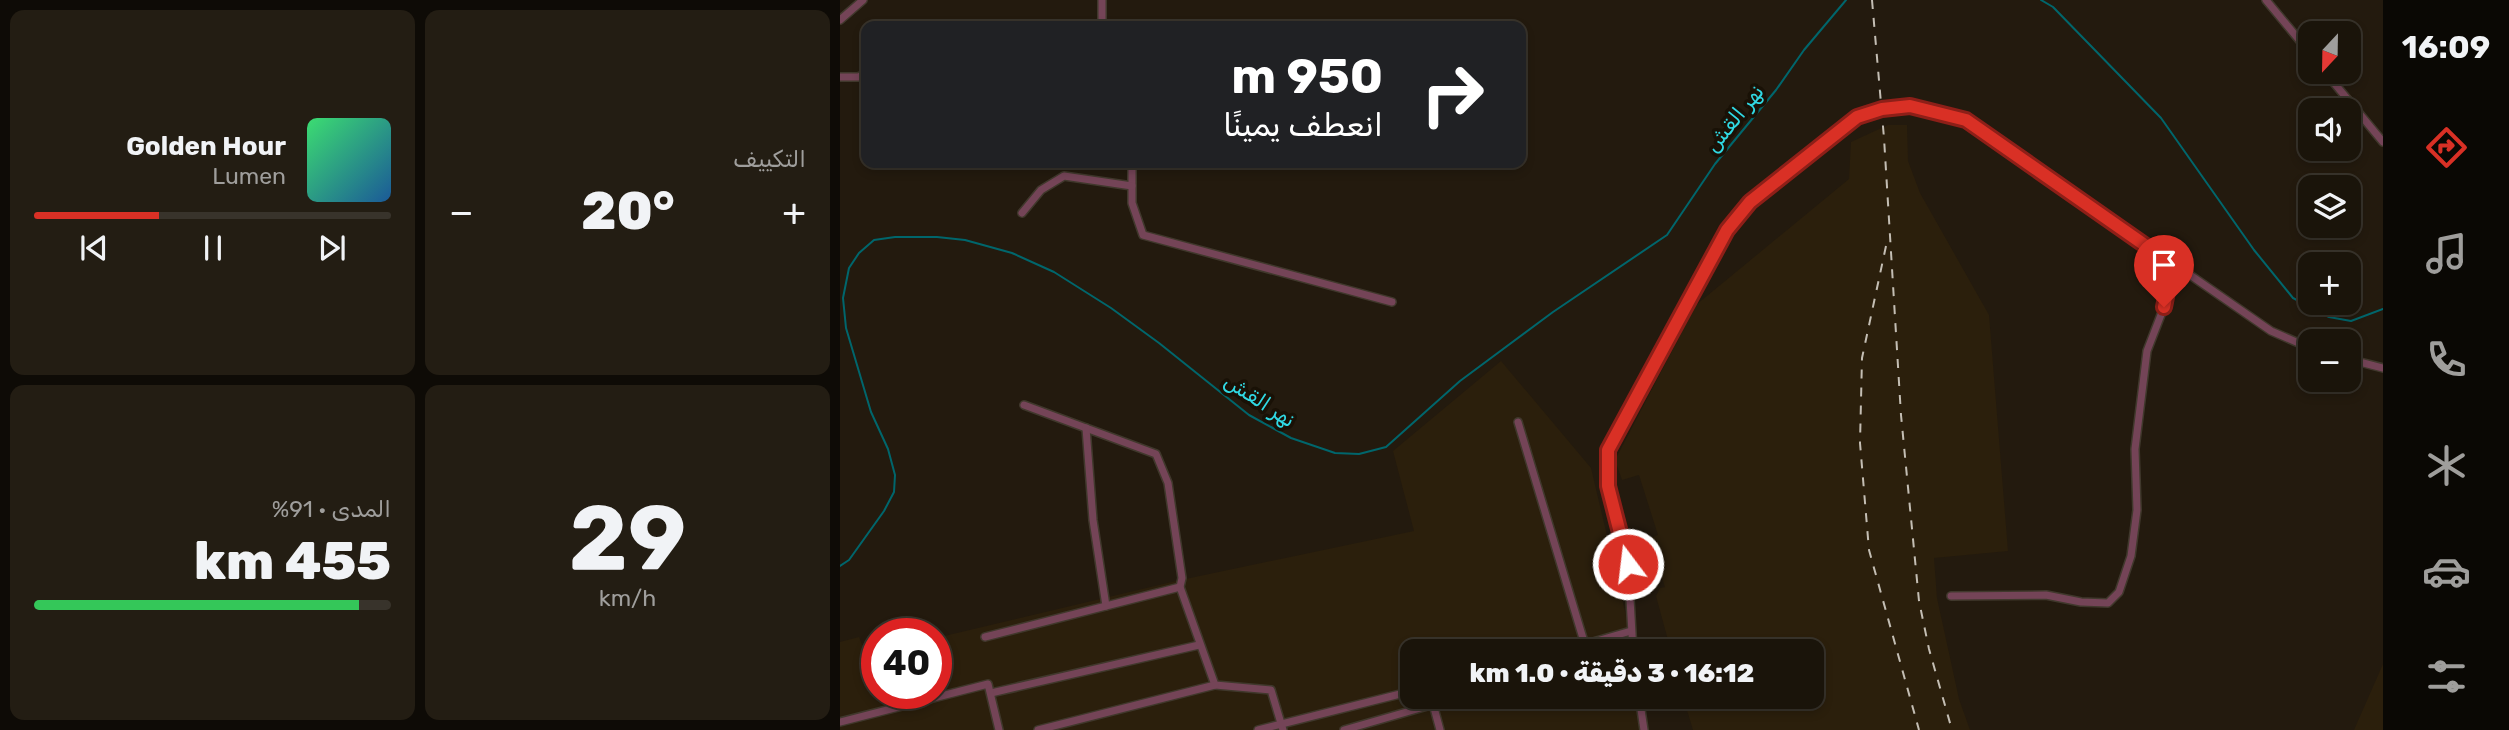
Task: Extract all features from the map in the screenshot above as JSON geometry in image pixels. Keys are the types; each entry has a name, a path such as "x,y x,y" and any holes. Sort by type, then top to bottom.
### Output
{"street":[{"path":"840,20 863,0"},
{"path":"1102,0 1102,21"},
{"path":"2266,0 2298,39"},
{"path":"840,77 861,76"},
{"path":"2335,84 2383,142"},
{"path":"1632,639 1628,564 1608,486 1608,450 1727,230 1750,202 1857,117 1882,109 1910,106 1966,120 2271,331 2298,343"},
{"path":"1132,168 1132,203 1143,234 1392,302"},
{"path":"1022,213 1041,190 1064,176 1132,186"},
{"path":"1951,596 2046,595 2081,602 2108,603 2119,592 2131,556 2137,510 2135,449 2147,351 2164,307 2169,262"},
{"path":"2361,362 2383,368"},
{"path":"1024,405 1156,454 1168,483 1182,578 1180,587 1215,685"},
{"path":"1518,422 1583,639"},
{"path":"1086,428 1093,520 1106,606"},
{"path":"985,637 1180,587"},
{"path":"1605,639 1631,631"},
{"path":"991,693 1199,645"},
{"path":"840,722 988,684 999,730"},
{"path":"1038,730 1215,685 1271,690 1282,727"},
{"path":"1258,730 1282,727 1400,694"},
{"path":"1344,730 1416,709"},
{"path":"1434,709 1440,730"},
{"path":"1641,709 1644,730"}],"shaded area":[{"path":"1888,125 1907,125 1908,161 1920,193 1989,315 2008,551 1934,558 1937,598 1959,699 1970,730 1693,730 1687,709 1824,709 1824,639 1668,639 1656,596 1660,588 1665,587 1659,569 1651,571 1641,541 1658,535 1639,475 1622,480 1615,460 1696,305 1849,179 1851,142"},
{"path":"1501,361 1591,468 1627,620 1627,639 1400,639 1400,709 1640,709 1646,730 840,730 840,642 859,637 861,642 861,709 952,709 952,634 1176,581 1414,531 1393,451"},
{"path":"2383,664 2383,730 2354,730"}],"waterway":[{"name":"نهر القش","path":"840,566 849,560 884,511 894,492 895,475 888,449 871,412 846,328 843,298 849,268 859,253 874,240 937,237 965,240 1012,253 1054,272 1111,308 1249,415 1291,438 1335,453 1359,454 1386,447 1460,381 1553,312 1667,235 1715,164 1846,0"},
{"name":"نهر القش","path":"2041,0 2053,7 2161,118 2254,250 2293,298 2329,317 2351,321 2383,309"}],"railway":[{"path":"1872,0 1884,138 1901,415 1919,601 1929,649 1952,730"},
{"path":"1886,246 1862,358 1860,443 1869,550 1919,730"}],"route":[{"path":"1628,564 1608,486 1608,450 1727,230 1750,202 1857,117 1882,109 1910,106 1966,120 2169,262 2164,307"}]}
